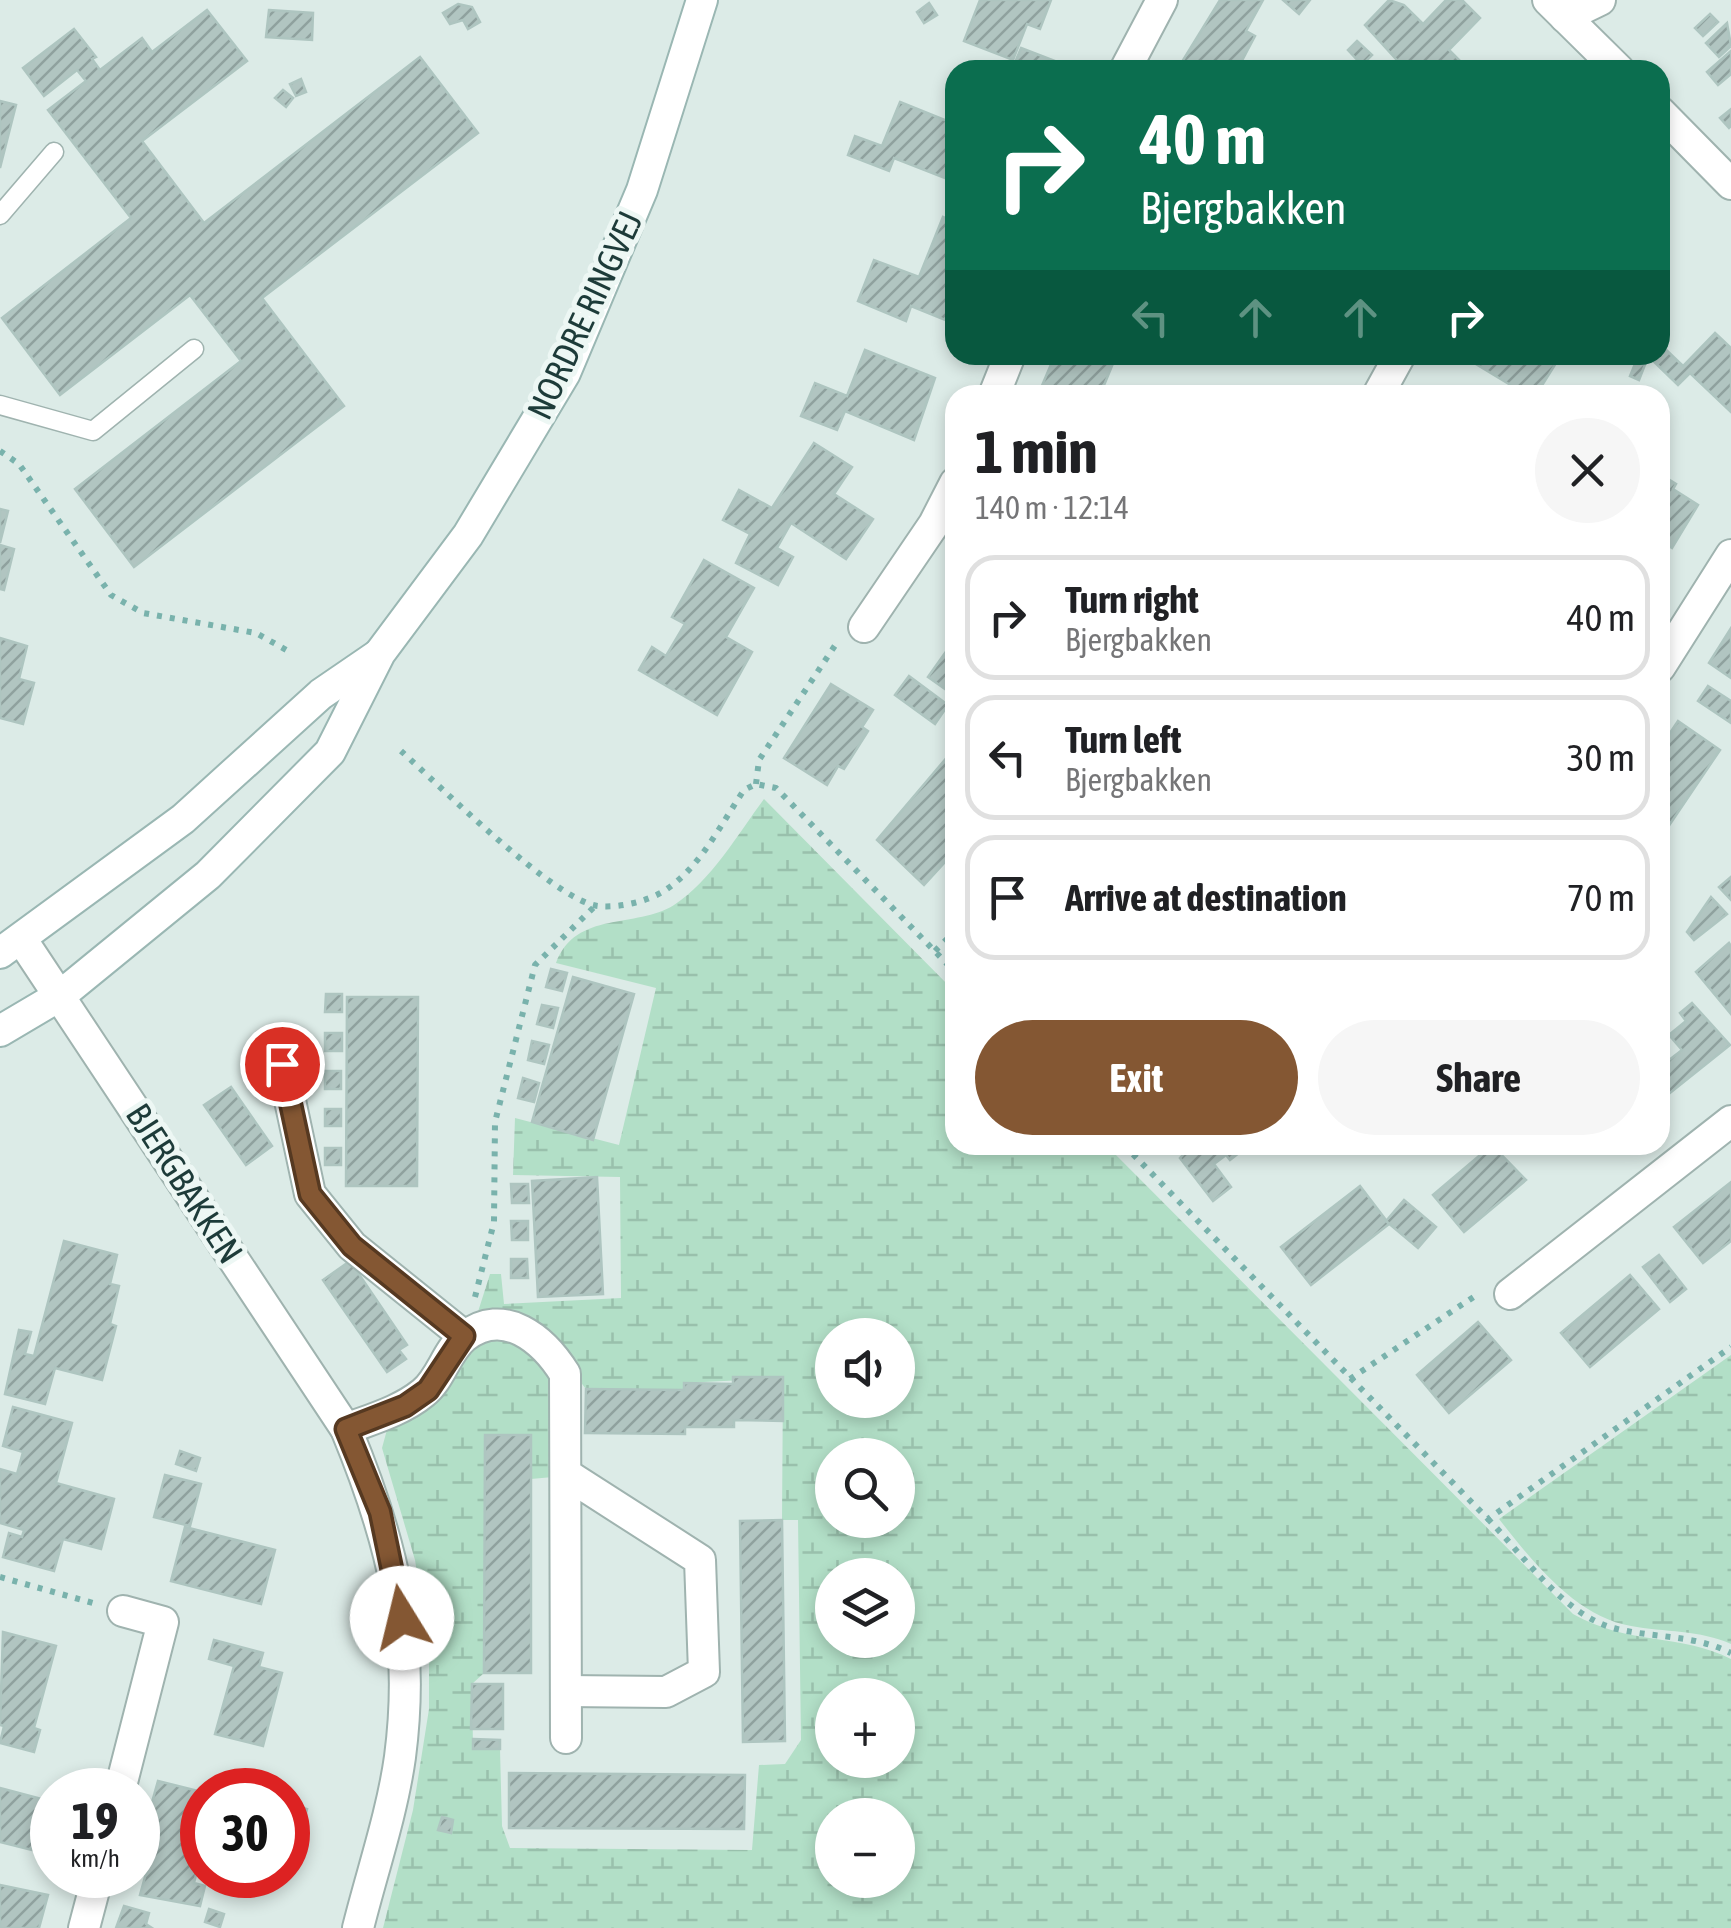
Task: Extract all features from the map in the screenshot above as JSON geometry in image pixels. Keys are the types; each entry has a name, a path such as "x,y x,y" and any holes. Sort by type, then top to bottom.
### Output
{"street":[{"name":"NORDRE RINGVEJ","path":"0,1031 61,995 208,875 330,752 380,653 468,535 565,374 642,190 702,0"},
{"path":"1129,60 1162,0"},
{"path":"1557,8 1600,0"},
{"path":"1557,8 1604,60"},
{"path":"1670,122 1731,184"},
{"path":"864,627 945,503"},
{"path":"1670,651 1731,555"},
{"name":"NORDRE RINGVEJ","path":"11,946 183,818 321,694 380,653"},
{"name":"BJERGBAKKEN","path":"11,946 61,995 346,1429 380,1512 394,1569 407,1676 400,1760 358,1928"},
{"path":"282,1064 310,1194 352,1246 464,1336"},
{"path":"1510,1294 1731,1120"},
{"path":"346,1429 405,1406 428,1390 464,1336 494,1325 524,1329 550,1349 564,1374 566,1738"},
{"path":"566,1474 700,1560 704,1672 666,1692 566,1691"},
{"path":"124,1612 163,1622 126,1768"},
{"path":"84,1928 92,1898"}],"lane":[{"path":"0,215 54,152"},
{"path":"0,406 93,430 194,349"}],"path":[{"path":"0,451 19,464 111,596 143,613 256,633 290,652"},
{"path":"756,784 760,760 847,628 864,627"},
{"path":"401,751 558,888 595,906 632,904 663,892 691,869 744,790 756,784 776,788 945,962"},
{"path":"464,1336 494,1222 495,1122 535,964 595,906"},
{"path":"935,951 945,940"},
{"path":"1134,1155 1588,1618 1616,1629 1707,1642 1731,1653"},
{"path":"1350,1379 1488,1288 1510,1294"},
{"path":"1488,1519 1731,1348"},
{"path":"0,1577 124,1612"}],"green space":[{"path":"764,799 945,982 945,1155 1116,1155 1573,1614 1615,1631 1693,1646 1731,1659 1731,1928 383,1928 413,1810 429,1709 429,1648 415,1560 382,1448 388,1426 469,1349 487,1341 513,1340 540,1357 554,1383 553,1477 531,1479 485,1436 484,1673 472,1684 473,1748 500,1749 502,1826 510,1848 752,1850 759,1765 785,1764 801,1740 798,1520 782,1520 783,1378 684,1383 684,1390 586,1389 567,1353 550,1332 515,1317 476,1318 490,1274 501,1274 504,1304 621,1298 620,1177 513,1175 515,1118 619,1145 656,988 556,963 565,946 578,935 674,905 712,870"},
{"path":"1731,1355 1731,1644 1695,1634 1611,1621 1557,1585 1499,1519"}],"building":[{"path":"980,0 1051,0 1040,29 1027,24 1013,60 964,41"},
{"path":"1220,0 1263,0 1246,31 1255,36 1242,60 1183,60"},
{"path":"1283,0 1310,0 1299,14"},
{"path":"1389,0 1404,5 1423,24 1446,0 1462,0 1480,18 1449,50 1459,60 1397,60 1365,25"},
{"path":"929,3 937,15 924,23 917,12"},
{"path":"458,4 472,7 480,22 468,29 463,20 450,24 443,13"},
{"path":"207,10 247,61 142,141 204,223 420,57 478,133 262,298 344,406 134,567 75,489 241,361 190,295 60,395 2,318 131,218 48,110 86,81 77,70 44,96 23,68 74,29 96,57 92,59 100,70 142,38 152,52"},
{"path":"269,10 313,13 312,40 266,37"},
{"path":"1710,14 1718,22 1703,36 1695,28"},
{"path":"1727,23 1731,46 1719,57 1706,43"},
{"path":"1357,41 1372,55 1367,60 1357,60 1348,50"},
{"path":"1021,48 1052,60 1016,60"},
{"path":"1731,51 1731,74 1718,85 1707,72"},
{"path":"301,79 306,92 296,96 290,84"},
{"path":"283,90 293,98 286,107 275,98"},
{"path":"0,101 16,105 0,168"},
{"path":"900,102 945,120 945,178 894,158 889,171 848,155 855,136 882,146"},
{"path":"1731,109 1731,126 1729,128 1720,118"},
{"path":"945,218 945,320 911,306 906,321 858,301 874,260 919,277"},
{"path":"1715,333 1731,348 1731,412 1690,373 1678,385 1657,365 1670,365 1670,354 1683,366"},
{"path":"865,350 935,378 914,440 845,411 837,430 801,416 815,383 847,396"},
{"path":"1051,365 1112,365 1104,385 1042,385"},
{"path":"1478,365 1555,365 1542,385 1510,385"},
{"path":"1635,365 1645,365 1639,380 1630,376"},
{"path":"814,443 852,467 834,494 873,519 846,559 791,523 777,548 793,557 778,585 736,563 750,534 723,520 739,490 772,508"},
{"path":"1670,480 1676,484 1673,489 1698,505 1672,548"},
{"path":"0,509 8,511 0,543"},
{"path":"0,545 14,549 4,590 0,589"},
{"path":"704,560 754,588 726,637 752,652 717,715 639,670 652,647 666,656 685,624 672,617"},
{"path":"1731,628 1731,678 1709,663"},
{"path":"0,638 27,646 19,679 34,683 23,724 0,718"},
{"path":"945,653 945,689 928,677"},
{"path":"909,676 945,703 945,709 935,724 895,695"},
{"path":"831,684 873,710 862,727 868,731 844,769 838,766 827,785 784,758"},
{"path":"1708,686 1731,701 1731,723 1698,701"},
{"path":"1678,721 1720,750 1670,824 1670,733"},
{"path":"945,760 945,862 924,885 877,840"},
{"path":"1731,877 1731,900 1719,887"},
{"path":"1711,897 1727,914 1694,940 1687,932"},
{"path":"1729,943 1731,946 1731,1014 1696,972"},
{"path":"551,969 567,973 562,991 546,987"},
{"path":"573,977 634,994 593,1140 532,1122"},
{"path":"326,994 342,994 342,1012 325,1012"},
{"path":"347,997 418,997 417,1186 346,1186"},
{"path":"1692,1003 1730,1045 1670,1093 1670,1059 1682,1050 1670,1034 1686,1021 1680,1013"},
{"path":"542,1005 558,1008 553,1028 537,1024"},
{"path":"325,1033 342,1033 342,1051 325,1051"},
{"path":"532,1041 549,1045 544,1064 528,1060"},
{"path":"325,1071 341,1071 341,1089 325,1089"},
{"path":"523,1078 539,1083 534,1102 518,1098"},
{"path":"231,1087 272,1146 246,1165 204,1105"},
{"path":"325,1109 341,1109 341,1126 325,1126"},
{"path":"325,1148 341,1148 341,1165 325,1165"},
{"path":"1226,1155 1214,1164 1231,1187 1213,1201 1180,1158"},
{"path":"1480,1155 1502,1155 1526,1180 1464,1232 1433,1195"},
{"path":"597,1177 603,1294 538,1297 532,1181"},
{"path":"1731,1182 1731,1241 1703,1263 1674,1227"},
{"path":"511,1184 528,1184 529,1203 512,1203"},
{"path":"1360,1186 1389,1224 1311,1285 1281,1247"},
{"path":"1404,1200 1436,1227 1418,1248 1386,1221"},
{"path":"511,1221 528,1221 528,1240 512,1240"},
{"path":"64,1241 117,1255 110,1284 119,1286 110,1324 116,1326 102,1380 55,1368 45,1404 5,1394 19,1330 31,1332 25,1354 34,1356"},
{"path":"1659,1255 1686,1289 1670,1302 1643,1267"},
{"path":"511,1259 527,1259 528,1278 511,1278"},
{"path":"350,1261 407,1345 399,1350 406,1359 387,1372 323,1280"},
{"path":"1630,1275 1659,1309 1590,1367 1561,1333"},
{"path":"1478,1322 1511,1360 1449,1413 1417,1375"},
{"path":"733,1377 783,1377 783,1421 734,1420 734,1427 685,1427 685,1434 585,1433 586,1389 684,1390 684,1383 733,1384"},
{"path":"13,1407 72,1423 56,1483 114,1499 101,1549 63,1539 54,1571 3,1557 9,1533 22,1537 24,1530 0,1523 0,1469 17,1474 23,1452 3,1446"},
{"path":"485,1435 531,1435 531,1673 484,1673"},
{"path":"180,1451 200,1458 196,1471 176,1464"},
{"path":"165,1475 201,1484 190,1526 154,1517"},
{"path":"782,1520 785,1741 743,1742 740,1521"},
{"path":"185,1527 275,1550 261,1604 171,1581"},
{"path":"3,1632 56,1646 34,1728 40,1730 34,1752 0,1743 4,1726 0,1725"},
{"path":"214,1640 263,1653 259,1667 282,1673 263,1746 215,1734 234,1666 209,1659"},
{"path":"472,1684 503,1684 503,1729 471,1729"},
{"path":"473,1739 500,1740 500,1749 473,1749"},
{"path":"509,1773 745,1775 744,1829 509,1828"},
{"path":"160,1782 180,1786 180,1898 202,1898 200,1906 156,1898 160,1898"},
{"path":"0,1788 30,1796 30,1850 0,1842"},
{"path":"442,1817 453,1820 451,1833 438,1830"},
{"path":"0,1885 30,1891 30,1898 47,1898 39,1928 0,1928"},
{"path":"124,1906 149,1913 146,1924 152,1928 116,1928"},
{"path":"209,1909 224,1914 220,1927 205,1922"}],"route":[{"path":"282,1064 310,1194 352,1246 464,1336 428,1390 405,1406 346,1429 380,1512 399,1588 402,1618"}]}
